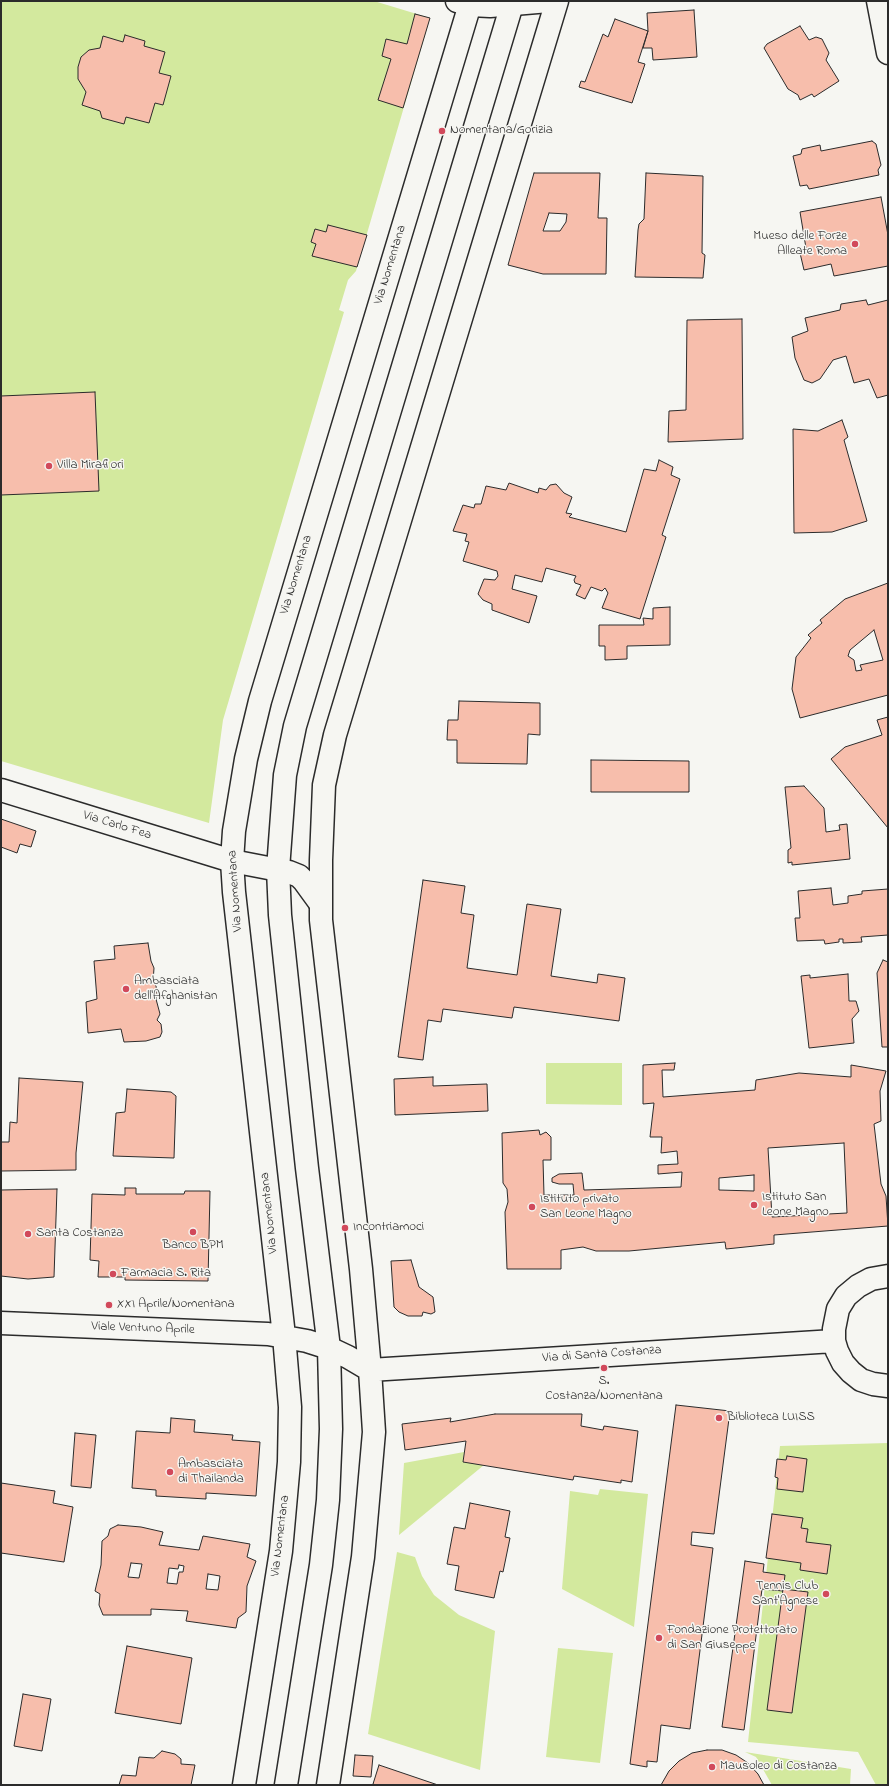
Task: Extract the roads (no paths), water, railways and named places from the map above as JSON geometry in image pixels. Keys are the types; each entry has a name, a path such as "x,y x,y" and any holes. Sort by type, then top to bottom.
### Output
{"street":[{"path":"469,2 548,1"},
{"path":"328,1785 366,1529 374,1432 370,1370 320,903 324,785 335,735 557,1"},
{"path":"878,1 888,53"},
{"name":"Via Nomentana","path":"244,1785 281,1551 289,1462 290,1407 284,1336 232,861 242,777 260,701 469,2"},
{"path":"286,1785 321,1564 328,1500 331,1446 329,1348 307,1168 280,915 278,869 284,787 295,726 513,2"},
{"name":"Via Carlo Fea","path":"1,790 232,861 278,869 299,876 310,887 320,903"},
{"path":"888,1276 871,1279 858,1286 846,1296 835,1319 834,1341 843,1362 851,1372 862,1380 873,1384 888,1386"},
{"name":"Viale Ventuno Aprile","path":"1,1323 246,1332 284,1336 329,1348 370,1370"},
{"name":"Via di Santa Costanza","path":"370,1370 834,1341"}],"place":[{"name":"Nomentana/Gorizia","path":"442,131"},
{"name":"Mueso delle Forze Alleate Roma","path":"855,244"},
{"name":"Villa Mirafiori","path":"49,466"},
{"name":"Ambasciata dell'Afghanistan","path":"126,989"},
{"name":"Istituto San Leone Magno","path":"754,1205"},
{"name":"Istituto privato San Leone Magno","path":"532,1207"},
{"name":"Incontriamoci","path":"345,1228"},
{"name":"Banco BPM","path":"193,1232"},
{"name":"Santa Costanza","path":"28,1234"},
{"name":"Farmacia S. Rita","path":"113,1274"},
{"name":"XXI Aprile/Nomentana","path":"109,1305"},
{"name":"S. Costanza/Nomentana","path":"604,1368"},
{"name":"Biblioteca LUISS","path":"719,1418"},
{"name":"Ambasciata di Thailanda","path":"170,1472"},
{"name":"Tennis Club Sant'Agnese","path":"826,1594"},
{"name":"Fondazione Protettorato di San Giuseppe","path":"659,1638"},
{"name":"Mausoleo di Costanza","path":"712,1767"}]}
